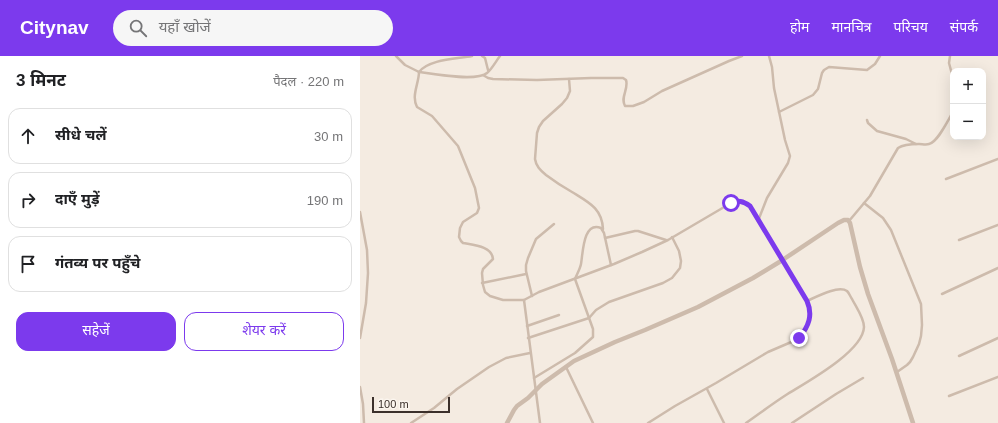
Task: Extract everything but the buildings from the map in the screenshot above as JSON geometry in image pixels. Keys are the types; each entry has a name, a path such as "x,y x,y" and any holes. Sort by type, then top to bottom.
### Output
{"street":[{"path":"507,423 517,406 528,398 542,384 574,362 598,349 698,307 753,278 838,223 846,220 849,221 868,294 896,372 912,423"}],"lane":[{"path":"396,56 405,65 419,72 449,77 486,74 500,56"},
{"path":"472,56 433,63 425,66 419,72 415,104 420,109 432,116 458,146 463,156 476,191 479,206 474,216 463,222 458,234 459,239 464,242 491,252 493,258 483,269 482,273 482,283 485,292 490,296 511,301 524,300 538,292 611,265 672,238 736,201 741,201 750,206 781,260 807,301 810,310 809,321 807,327 799,338 768,352 648,423"},
{"path":"482,56 485,58 488,71"},
{"path":"483,75 493,79 625,79 627,86 623,102 626,106 633,106 742,56"},
{"path":"758,221 765,202 790,158 774,88 772,67 769,56"},
{"path":"779,112 813,95 818,89 821,75 826,69 832,67 867,70 875,64 880,56"},
{"path":"950,56 950,68"},
{"path":"570,79 570,91 567,98 543,121 539,127 537,133 535,160 540,170 549,178 591,204 598,212 601,218 611,265"},
{"path":"849,221 872,193 898,148 916,144 928,144 935,140 950,117"},
{"path":"867,120 868,123 877,131 906,139 916,144"},
{"path":"946,179 998,159"},
{"path":"864,203 883,218 891,230 921,307 922,325 919,344 910,362 904,368 896,372"},
{"path":"360,212 367,250 368,273 366,303 360,338"},
{"path":"532,296 526,274 526,265 535,241 554,224"},
{"path":"959,240 998,225"},
{"path":"534,378 575,353 593,337 589,318 576,279 580,267 584,241 588,233 591,228 594,227 603,229"},
{"path":"605,238 638,231 666,240"},
{"path":"528,338 589,318 596,310 609,302 663,283 672,278 680,268 681,261 679,251 672,238"},
{"path":"942,294 998,268"},
{"path":"482,283 526,274"},
{"path":"746,423 831,367 856,343 862,334 864,327 863,321 846,291 834,290 807,301"},
{"path":"524,300 540,423"},
{"path":"527,326 559,315"},
{"path":"959,356 998,338"},
{"path":"411,423 434,408 457,389 489,367 506,358 530,353"},
{"path":"566,367 593,423"},
{"path":"949,396 998,377"},
{"path":"792,423 863,378"},
{"path":"360,387 364,423"},
{"path":"707,389 724,423"}],"route":[{"path":"731,203 741,201 750,206 781,260 807,301 810,310 810,317 807,327 799,338"}]}
